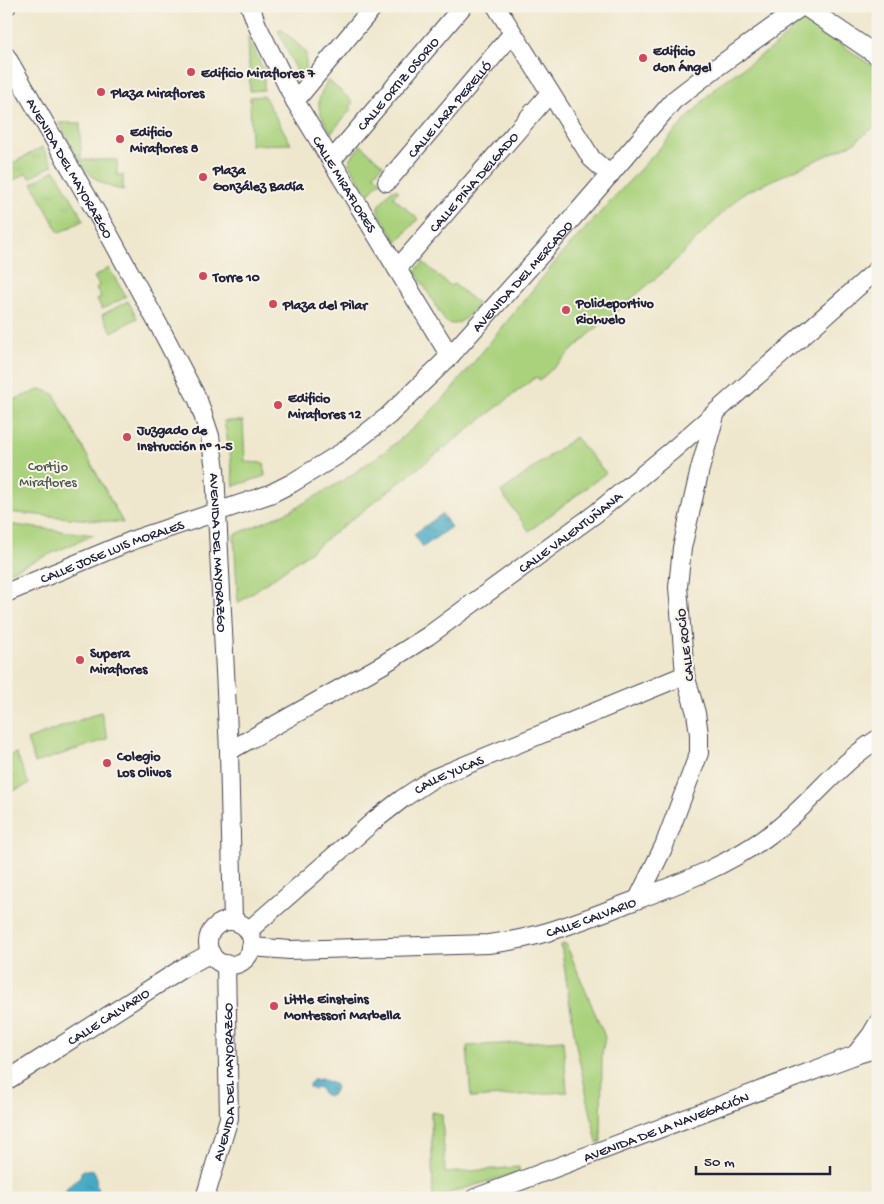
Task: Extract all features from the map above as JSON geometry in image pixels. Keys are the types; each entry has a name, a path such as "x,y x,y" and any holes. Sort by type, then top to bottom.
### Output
{"street":[{"name":"CALLE MIRAFLORES","path":"250,6 257,25 294,101 332,160 450,356"},
{"path":"294,101 374,6"},
{"name":"CALLE ORTIZ OSORIO","path":"332,160 463,6"},
{"path":"496,6 591,158 610,174"},
{"path":"803,6 878,56"},
{"name":"AVENIDA DEL MERCADO","path":"217,512 270,494 292,483 341,453 388,416 450,356 674,100 803,6"},
{"name":"CALLE LARA PERELLÓ","path":"387,182 512,34"},
{"name":"AVENIDA DEL MAYORAZGO","path":"6,56 119,252 198,400 211,445 215,469 229,751 233,921"},
{"name":"CALLE PIÑA DELGADO","path":"396,269 550,93"},
{"name":"CALLE VALENTUÑANA","path":"229,751 382,665 428,636 595,514 716,412 878,269"},
{"name":"CALLE ROCÍO","path":"638,899 664,846 699,753 696,713 685,675 678,587 682,548 716,412"},
{"name":"CALLE JOSE LUIS MORALES","path":"6,592 136,539 217,512"},
{"name":"CALLE YUCAS","path":"250,939 375,820 415,789 451,770 685,675"},
{"name":"CALLE CALVARIO","path":"250,939 290,950 488,944 515,941 544,934 698,875 753,846 788,820 856,753 878,739"},
{"path":"233,921 244,926 250,939 249,953 239,962 226,964 214,959 208,946 210,933 220,923 233,921"},
{"name":"CALLE CALVARIO","path":"6,1081 168,977 211,953"},
{"name":"AVENIDA DEL MAYORAZGO","path":"206,1198 229,1118 226,964"},
{"path":"855,1055 878,1023"},
{"name":"AVENIDA DE LA NAVEGACIÓN","path":"475,1198 878,1048"}],"green space":[{"name":"Polideportivo Riohuelo","path":"803,18 878,70 878,125 854,143 742,194 668,268 593,331 540,380 536,377 307,554 238,603 234,535 290,511 344,480 387,450 418,424 448,394 560,256 717,86 779,43"},
{"path":"281,29 306,52 306,68 299,76 278,30"},
{"path":"248,36 264,71 264,90 250,91"},
{"path":"328,80 353,102 350,106 352,108 331,133 319,107 320,95"},
{"path":"264,96 291,144 251,145 250,97"},
{"path":"59,123 80,123 81,160 117,160 117,175 123,175 123,190 99,181 90,174 83,166"},
{"path":"361,145 383,165 374,174 381,181 368,194 349,164 350,159"},
{"path":"42,147 53,165 30,178 27,173 6,184 6,167"},
{"path":"55,170 84,220 59,233 32,183"},
{"path":"395,189 399,191 393,197 418,219 397,242 378,211 378,206"},
{"path":"423,262 450,286 454,284 478,304 463,320 455,324 445,321 415,271"},
{"path":"109,268 126,297 102,309 97,299 101,297 96,288 99,285 94,277"},
{"path":"128,301 137,318 112,332 102,315"},
{"name":"Cortijo Miraflores","path":"41,389 54,394 123,523 6,512 6,403"},
{"path":"224,421 243,421 245,462 264,463 265,476 234,486"},
{"path":"575,437 606,473 529,531 501,492"},
{"path":"6,524 94,535 6,573"},
{"path":"101,712 108,739 35,763 27,740"},
{"path":"16,753 29,784 6,794 6,757"},
{"path":"566,944 605,1037 602,1053 601,1142 597,1143 576,1045 561,945"},
{"path":"563,1040 567,1092 471,1098 467,1046"},
{"path":"431,1112 442,1114 445,1173 519,1167 519,1172 433,1198"}],"water":[{"path":"442,514 451,527 423,547 414,534"},
{"path":"321,1079 334,1084 336,1088 333,1094 329,1096 323,1094 320,1088 313,1089 309,1087 313,1080"},
{"path":"84,1170 94,1171 101,1198 65,1198 67,1188 71,1183 80,1178 81,1172"}],"place":[{"name":"Edificio don Ángel","path":"643,58"},
{"name":"Edificio Miraflores 7","path":"191,72"},
{"name":"Plaza Miraflores","path":"101,92"},
{"name":"Edificio Miraflores 8","path":"120,139"},
{"name":"Plaza González Badía","path":"203,177"},
{"name":"Torre 10","path":"203,276"},
{"name":"Plaza del Pilar","path":"273,304"},
{"name":"Polideportivo Riohuelo","path":"566,310"},
{"name":"Edificio Miraflores 12","path":"278,405"},
{"name":"Juzgado de Instrucción nº 1-5","path":"127,437"},
{"name":"Supera Miraflores","path":"80,660"},
{"name":"Colegio Los Olivos","path":"107,763"},
{"name":"Little Einsteins Montessori Marbella","path":"274,1006"}]}
